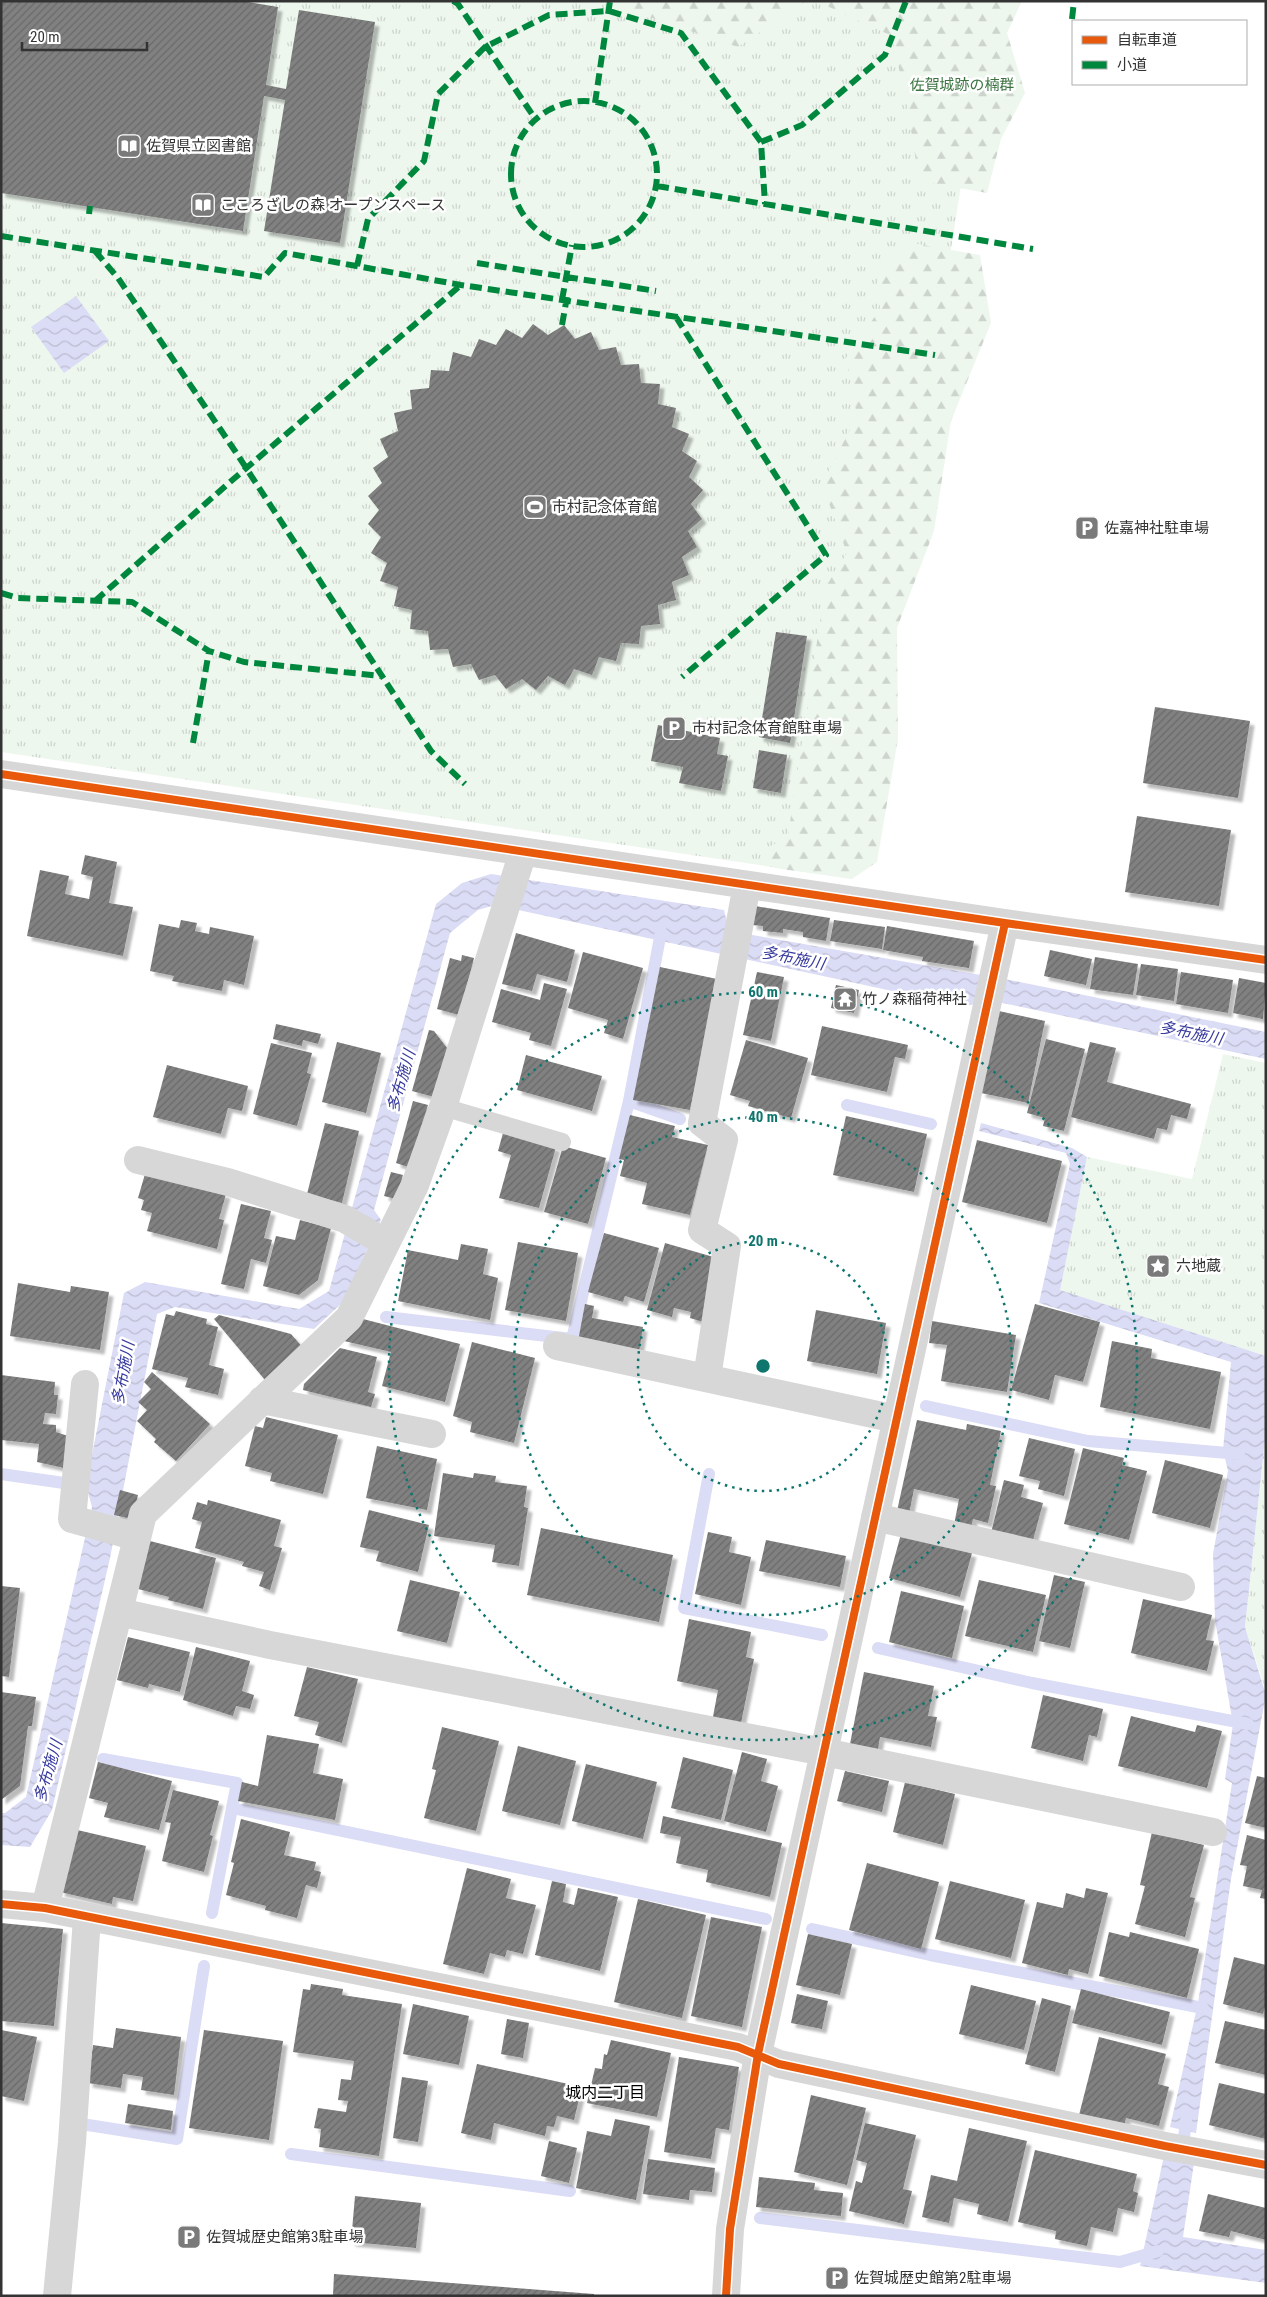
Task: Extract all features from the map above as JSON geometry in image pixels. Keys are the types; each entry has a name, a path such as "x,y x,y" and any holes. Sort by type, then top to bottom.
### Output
{"street":[{"path":"1,774 520,862 747,885 1005,924 1266,960"},
{"path":"45,1908 143,1514 348,1318 416,1185 506,912 520,862"},
{"path":"707,1378 727,1246 702,1230 724,1140 702,1123 747,885"},
{"path":"726,2296 730,2229 758,2054 986,1001 1005,924"},
{"path":"138,1160 228,1182 345,1219 386,1243"},
{"path":"557,1346 896,1418"},
{"path":"85,1384 74,1496 137,1537"},
{"path":"262,1400 432,1434"},
{"path":"875,1517 1181,1587"},
{"path":"119,1612 270,1645 824,1752 1213,1832"},
{"path":"1,1904 45,1908 738,2047 779,2064 1165,2146 1266,2165"},
{"path":"57,2296 72,2142 87,1917"}],"lane":[{"path":"443,1107 562,1142"}],"green space":[{"path":"1,1 990,1 852,879 1,752"},
{"path":"624,1 806,1 738,47 623,8"},
{"name":"佐賀城跡の楠群","path":"816,1 1022,1 1007,33 1025,93 1001,139 987,193 919,181 908,111 892,36"},
{"path":"912,243 980,255 991,323 951,421 934,531 897,628 898,739 877,862 852,879 775,868 764,850 788,836 825,588 847,553 822,484 857,416 846,358 880,309 877,269"},
{"path":"1223,1054 1266,1063 1266,1356 1059,1290 1087,1157 1192,1179"},
{"path":"1266,1429 1266,1691 1245,1627"}],"water":[{"path":"76,296 109,341 64,373 31,327"},
{"name":"多布施川","path":"491,874 724,910 729,931 1015,981 1266,1032 1266,1059 998,1002 961,1006 495,905 478,910 450,933 374,1210 381,1220 343,1302 314,1329 175,1307 157,1314 110,1558 52,1810 30,1847 1,1845 1,1813 5,1813 26,1797 92,1507 86,1485 124,1293 145,1282 299,1309 329,1291 436,904 462,883"},
{"path":"981,1123 1072,1148 1087,1157 1060,1290 1266,1356 1266,1429 1245,1627 1266,1695 1231,1879 1196,2133 1170,2127 1198,2003 1232,1783 1225,1779 1233,1724 1215,1620 1213,1554 1228,1471 1223,1450 1231,1362 1039,1303 1070,1164 1066,1153 979,1131"},
{"path":"1164,2156 1194,2163 1183,2237 1266,2250 1266,2283 1140,2266"}],"building":[{"name":"佐賀県立図書館","path":"1,1 242,1 278,7 266,85 286,89 299,10 375,22 340,243 264,231 285,100 264,96 243,231 1,193"},
{"name":"市村記念体育館","path":"533,324 548,335 564,325 575,339 591,332 599,350 616,347 621,365 639,364 641,383 660,384 658,404 676,408 672,427 689,434 682,451 697,461 689,477 703,490 691,504 702,519 688,531 697,547 682,557 689,575 672,582 676,600 658,605 660,624 641,626 639,644 621,643 616,661 599,657 592,675 574,669 565,685 548,676 536,690 522,679 506,689 495,675 479,680 471,664 453,667 448,649 430,650 428,631 410,629 412,610 394,606 398,587 380,581 387,563 371,553 381,537 368,524 379,510 368,496 382,483 373,468 388,457 380,439 398,431 394,413 412,409 410,390 429,388 431,370 449,371 453,352 471,357 479,339 496,345 506,329 522,338"},
{"path":"776,632 807,636 790,743 759,737"},
{"path":"1155,707 1250,721 1238,798 1143,783"},
{"path":"658,725 720,738 717,754 728,756 721,791 679,783 683,767 651,761"},
{"path":"759,750 787,755 781,793 753,788"},
{"path":"1137,816 1231,830 1219,906 1125,892"},
{"path":"85,855 117,862 109,903 133,907 123,956 27,936 40,870 69,876 65,894 89,899 93,877 81,874"},
{"path":"755,906 830,918 826,941 803,937 803,932 783,929 783,933 763,931 763,926 752,925"},
{"path":"181,920 197,923 195,931 209,934 210,927 254,936 244,985 224,980 222,991 172,981 174,976 150,971 159,924 179,928"},
{"path":"834,920 885,927 882,949 830,941"},
{"path":"887,926 974,941 969,968 922,961 923,957 883,950"},
{"path":"516,933 575,950 567,982 537,974 532,991 502,984"},
{"path":"1050,950 1092,959 1086,985 1044,976"},
{"path":"583,952 643,968 623,1039 604,1033 608,1020 568,1008"},
{"path":"462,955 474,958 459,1015 437,1009 450,958 461,961"},
{"path":"1095,957 1138,964 1133,995 1090,989"},
{"path":"1141,964 1178,969 1174,1001 1136,995"},
{"path":"660,967 717,979 690,1110 633,1100"},
{"path":"757,972 784,977 771,1041 743,1035"},
{"path":"1181,972 1233,980 1228,1013 1176,1004"},
{"path":"1239,978 1266,983 1263,1019 1233,1013"},
{"path":"544,983 567,989 551,1046 529,1040 531,1033 492,1022 501,989 540,1000"},
{"name":"竹ノ森稲荷神社","path":"836,985 859,990 854,1013 831,1008"},
{"path":"999,1011 1045,1021 1028,1103 981,1093"},
{"path":"276,1024 321,1034 318,1044 303,1040 302,1046 273,1039"},
{"path":"822,1026 908,1045 905,1059 895,1057 887,1092 811,1075"},
{"path":"429,1030 434,1031 447,1048 434,1097 412,1091"},
{"path":"1046,1039 1085,1049 1064,1131 1043,1126 1045,1118 1027,1113"},
{"path":"746,1040 808,1058 791,1118 748,1106 750,1101 730,1095"},
{"path":"337,1042 381,1053 366,1113 322,1102"},
{"path":"1090,1042 1116,1048 1107,1082 1191,1104 1187,1119 1171,1115 1167,1130 1157,1128 1154,1139 1071,1117"},
{"path":"271,1043 312,1053 307,1073 311,1074 297,1126 253,1114"},
{"path":"526,1055 602,1076 592,1111 517,1090"},
{"path":"167,1065 248,1086 242,1111 228,1108 221,1134 153,1117"},
{"path":"413,1101 428,1105 408,1167 396,1163"},
{"path":"630,1115 675,1126 672,1137 708,1145 690,1215 642,1204 647,1183 620,1176 624,1160 619,1159"},
{"path":"846,1116 927,1134 914,1192 833,1175"},
{"path":"325,1123 359,1131 342,1203 307,1194"},
{"path":"503,1133 556,1147 539,1208 499,1198 511,1155 498,1151"},
{"path":"977,1140 1062,1161 1047,1223 962,1202"},
{"path":"563,1146 606,1158 588,1224 544,1212"},
{"path":"391,1172 403,1175 396,1199 384,1196"},
{"path":"145,1174 226,1194 219,1219 224,1220 217,1249 147,1231 152,1213 141,1210 144,1200 138,1198"},
{"path":"241,1204 271,1211 264,1238 272,1240 266,1263 251,1259 244,1289 221,1284"},
{"path":"300,1220 331,1228 318,1280 299,1295 263,1286 276,1236 295,1240"},
{"path":"604,1233 659,1248 644,1302 625,1296 623,1302 588,1292"},
{"path":"518,1242 578,1253 566,1321 505,1310"},
{"path":"665,1243 717,1258 703,1322 690,1318 691,1312 674,1308 672,1317 647,1310"},
{"path":"461,1244 488,1249 483,1274 498,1278 490,1320 398,1301 408,1250 458,1260"},
{"path":"18,1283 70,1292 71,1286 109,1292 100,1350 10,1336"},
{"path":"585,1304 594,1306 592,1318 643,1327 639,1352 578,1341"},
{"path":"1035,1304 1100,1322 1083,1382 1055,1375 1049,1400 1011,1390"},
{"path":"816,1310 886,1323 877,1374 807,1361"},
{"path":"176,1311 207,1319 206,1324 218,1327 209,1365 224,1369 218,1395 185,1387 188,1378 152,1369 166,1314 174,1316"},
{"path":"219,1315 291,1334 304,1349 265,1380 214,1319"},
{"path":"363,1319 460,1344 445,1402 382,1386 391,1352 344,1341"},
{"path":"932,1321 1016,1335 1007,1392 941,1381 947,1345 929,1343"},
{"path":"1112,1341 1152,1349 1151,1358 1221,1372 1210,1429 1100,1407"},
{"path":"472,1342 535,1358 514,1443 470,1432 472,1422 453,1416"},
{"path":"340,1348 377,1357 368,1392 375,1394 371,1407 303,1390 304,1384"},
{"path":"152,1372 210,1424 176,1461 154,1442 156,1439 137,1421 147,1410 138,1402 151,1389 144,1382"},
{"path":"1,1375 55,1382 54,1395 58,1395 56,1414 45,1413 43,1424 56,1425 56,1432 71,1437 64,1468 37,1462 39,1444 1,1440"},
{"path":"266,1417 338,1435 323,1494 270,1481 272,1473 245,1466 255,1426 263,1428"},
{"path":"917,1420 966,1430 967,1424 1001,1431 990,1485 996,1486 988,1523 973,1519 971,1529 954,1525 959,1499 914,1489 909,1514 897,1511"},
{"path":"1029,1438 1075,1449 1064,1496 1038,1489 1040,1481 1019,1476"},
{"path":"377,1446 437,1459 427,1510 366,1498"},
{"path":"1083,1448 1124,1458 1122,1465 1147,1471 1129,1540 1064,1524"},
{"path":"1165,1460 1223,1475 1210,1528 1152,1513"},
{"path":"443,1473 473,1478 474,1473 496,1476 495,1482 527,1486 524,1507 528,1508 519,1566 492,1562 495,1545 434,1536"},
{"path":"1004,1480 1024,1485 1021,1497 1043,1503 1032,1544 991,1533"},
{"path":"120,1490 138,1495 132,1519 114,1515"},
{"path":"208,1500 281,1520 274,1546 282,1548 270,1590 259,1586 264,1572 242,1566 244,1562 195,1548 202,1522 192,1519 197,1502 207,1505"},
{"path":"369,1510 429,1525 418,1572 376,1561 379,1551 360,1547"},
{"path":"541,1528 673,1555 659,1622 527,1595"},
{"path":"708,1532 732,1537 729,1552 751,1557 741,1605 695,1594"},
{"path":"901,1534 972,1553 960,1597 889,1578"},
{"path":"766,1540 846,1556 840,1587 759,1571"},
{"path":"150,1541 216,1558 203,1609 168,1600 169,1597 138,1589"},
{"path":"1054,1575 1085,1582 1070,1648 1039,1641"},
{"path":"410,1580 460,1592 447,1643 397,1631"},
{"path":"979,1580 1046,1595 1033,1652 965,1636"},
{"path":"1,1586 20,1588 9,1677 1,1676"},
{"path":"901,1591 964,1606 952,1658 889,1642"},
{"path":"1143,1599 1212,1615 1206,1640 1214,1641 1207,1671 1131,1653"},
{"path":"689,1619 751,1632 746,1657 754,1659 740,1728 712,1722 718,1690 677,1681"},
{"path":"128,1637 190,1652 180,1692 149,1684 148,1688 117,1680"},
{"path":"196,1647 250,1661 242,1691 254,1695 250,1709 236,1706 233,1716 183,1700"},
{"path":"307,1667 358,1679 342,1743 315,1735 319,1722 294,1716"},
{"path":"864,1672 934,1686 928,1716 937,1717 931,1747 880,1737 878,1749 850,1744"},
{"path":"1,1692 36,1697 32,1726 28,1726 20,1786 1,1800"},
{"path":"1043,1695 1103,1709 1097,1737 1089,1735 1083,1761 1031,1748"},
{"path":"1131,1716 1195,1732 1197,1725 1222,1731 1207,1788 1118,1766"},
{"path":"442,1727 499,1741 476,1831 424,1818 436,1770 432,1769"},
{"path":"267,1735 319,1744 313,1773 343,1779 335,1820 238,1801 242,1782 258,1786"},
{"path":"518,1746 576,1761 560,1825 502,1811"},
{"path":"742,1752 767,1759 761,1781 778,1786 766,1832 724,1821"},
{"path":"683,1757 733,1770 721,1820 671,1808"},
{"path":"98,1762 172,1781 159,1830 104,1817 108,1803 89,1798"},
{"path":"586,1764 657,1782 643,1839 572,1821"},
{"path":"845,1771 889,1781 882,1812 837,1801"},
{"path":"1257,1776 1266,1778 1266,1828 1245,1823"},
{"path":"905,1782 955,1794 943,1845 893,1832"},
{"path":"173,1790 219,1801 210,1835 213,1836 204,1872 162,1861 171,1823 165,1822"},
{"path":"663,1816 782,1843 770,1897 706,1882 708,1870 676,1863 681,1837 660,1833"},
{"path":"241,1819 290,1832 284,1855 316,1862 314,1870 321,1872 317,1888 306,1885 297,1918 265,1910 266,1906 226,1895 234,1863 231,1862"},
{"path":"73,1829 146,1846 133,1901 113,1897 112,1904 60,1892"},
{"path":"1152,1832 1204,1845 1190,1897 1195,1898 1185,1937 1135,1924 1145,1886 1140,1885"},
{"path":"1247,1835 1266,1840 1266,1899 1260,1898 1262,1890 1243,1886 1247,1866 1240,1865"},
{"path":"867,1863 939,1882 921,1949 849,1930"},
{"path":"467,1868 511,1879 506,1898 536,1905 523,1954 507,1950 505,1957 490,1953 484,1974 443,1964"},
{"path":"552,1881 566,1884 563,1902 574,1905 578,1888 618,1897 600,1971 535,1955"},
{"path":"950,1881 1025,1900 1011,1958 935,1939"},
{"path":"1086,1888 1108,1893 1088,1974 1069,1969 1068,1975 1022,1963 1037,1902 1063,1908 1066,1893 1084,1898"},
{"path":"638,1899 706,1915 682,2018 614,2002"},
{"path":"711,1917 762,1927 742,2027 691,2016"},
{"path":"1,1923 63,1929 54,2026 1,2021"},
{"path":"1109,1932 1129,1937 1130,1932 1199,1949 1187,1998 1099,1976"},
{"path":"808,1934 852,1944 840,1995 796,1985"},
{"path":"1234,1957 1266,1965 1266,2004 1263,2014 1223,2004"},
{"path":"311,1984 343,1989 342,1995 402,2004 379,2156 319,2147 321,2129 314,2128 318,2108 346,2112 348,2101 338,2100 341,2079 351,2080 354,2061 293,2052 303,1989 310,1990"},
{"path":"971,1985 1036,2001 1024,2050 959,2034"},
{"path":"1081,1989 1170,2012 1162,2045 1072,2023"},
{"path":"797,1994 828,2001 822,2029 791,2023"},
{"path":"1042,1998 1071,2006 1055,2072 1025,2064"},
{"path":"413,2004 469,2016 459,2065 403,2054"},
{"path":"507,2019 529,2023 523,2058 501,2054"},
{"path":"1225,2021 1266,2030 1266,2075 1215,2063"},
{"path":"116,2028 181,2037 174,2095 141,2090 143,2077 123,2074 121,2088 88,2083 93,2045 113,2048"},
{"path":"1,2030 37,2037 24,2101 1,2096"},
{"path":"204,2030 283,2041 269,2140 189,2128"},
{"path":"1099,2037 1166,2054 1158,2084 1169,2087 1159,2126 1126,2118 1124,2126 1079,2115"},
{"path":"611,2040 671,2053 657,2117 587,2103 595,2068 602,2069 604,2054 607,2055"},
{"path":"679,2057 739,2067 729,2130 716,2128 711,2159 664,2152"},
{"path":"477,2064 582,2087 574,2120 557,2116 554,2127 547,2126 545,2136 494,2123 491,2140 461,2133"},
{"path":"402,2077 428,2081 418,2142 393,2138"},
{"path":"1219,2083 1266,2094 1266,2139 1209,2125"},
{"path":"811,2095 866,2108 847,2185 794,2172"},
{"path":"128,2104 173,2111 171,2130 125,2123"},
{"path":"615,2119 650,2126 636,2200 576,2188 587,2131 611,2136"},
{"path":"865,2123 916,2135 903,2189 912,2191 904,2224 849,2211 856,2181 862,2183 867,2163 856,2160"},
{"path":"969,2128 1027,2141 1008,2222 977,2214 979,2204 954,2198 949,2223 922,2217 931,2175 957,2181"},
{"path":"549,2141 577,2148 569,2183 541,2176"},
{"path":"1035,2150 1137,2174 1133,2191 1138,2193 1134,2212 1118,2208 1113,2232 1091,2227 1087,2246 1055,2239 1056,2231 1018,2222"},
{"path":"648,2159 715,2168 712,2192 690,2190 689,2200 643,2194"},
{"path":"759,2177 815,2183 814,2190 843,2193 841,2216 756,2207"},
{"path":"1208,2194 1266,2208 1266,2240 1231,2231 1229,2237 1199,2231"},
{"path":"355,2196 421,2203 416,2248 351,2242"},
{"path":"334,2274 594,2294 594,2296 333,2296"}],"waterway":[{"path":"386,1317 572,1339 629,1101 661,932"},
{"path":"629,1101 680,1119"},
{"path":"847,1105 931,1124"},
{"path":"926,1406 1088,1441 1239,1454"},
{"path":"1,1474 78,1485"},
{"path":"709,1474 684,1608 822,1635"},
{"path":"878,1648 1032,1683 1248,1724"},
{"path":"103,1759 237,1783 232,1808 766,1919"},
{"path":"212,1913 232,1808"},
{"path":"812,1929 930,1955 1203,2008"},
{"path":"88,2125 177,2139 204,1966"},
{"path":"1182,2153 1187,2113"},
{"path":"291,2154 570,2191"},
{"path":"760,2218 1120,2262 1158,2251"}],"marked path":[{"path":"453,1 458,4 536,120"},
{"path":"595,103 610,1"},
{"path":"761,142 802,125 885,55 906,1"},
{"path":"1072,19 1074,1"},
{"path":"357,266 368,219 424,161 438,94 485,47 549,15 609,11 681,33 761,142 765,204"},
{"path":"584,101 612,107 635,123 651,146 657,174 651,202 635,225 612,241 584,247 556,241 533,225 517,202 511,174 517,146 533,123 556,107 584,101"},
{"path":"657,186 1033,249"},
{"path":"89,214 90,206"},
{"path":"1,236 264,277 285,253 461,285 935,355"},
{"path":"562,300 572,245"},
{"path":"95,251 118,278 235,451 431,751 465,784"},
{"path":"477,263 656,291"},
{"path":"95,601 230,482 461,285"},
{"path":"562,325 567,297"},
{"path":"676,317 826,555 682,677"},
{"path":"1,593 18,598 132,602 209,651 244,662 382,676"},
{"path":"193,743 209,651"}],"cycle path":[{"path":"1,774 1266,960"},
{"path":"726,2296 730,2229 758,2054 1005,923"},
{"path":"1,1904 45,1908 738,2047 779,2064 1165,2146 1266,2165"}],"place":[{"name":"佐賀県立図書館","path":"129,146"},
{"name":"こころざしの森 オープンスペース","path":"203,205"},
{"name":"市村記念体育館","path":"535,507"},
{"name":"佐嘉神社駐車場","path":"1087,528"},
{"name":"市村記念体育館駐車場","path":"674,728"},
{"name":"竹ノ森稲荷神社","path":"845,999"},
{"name":"六地蔵","path":"1158,1266"},
{"name":"佐賀城歴史館第3駐車場","path":"189,2237"},
{"name":"佐賀城歴史館第2駐車場","path":"837,2278"}],"district":[{"name":"城内二丁目","path":"605,2092"}]}
